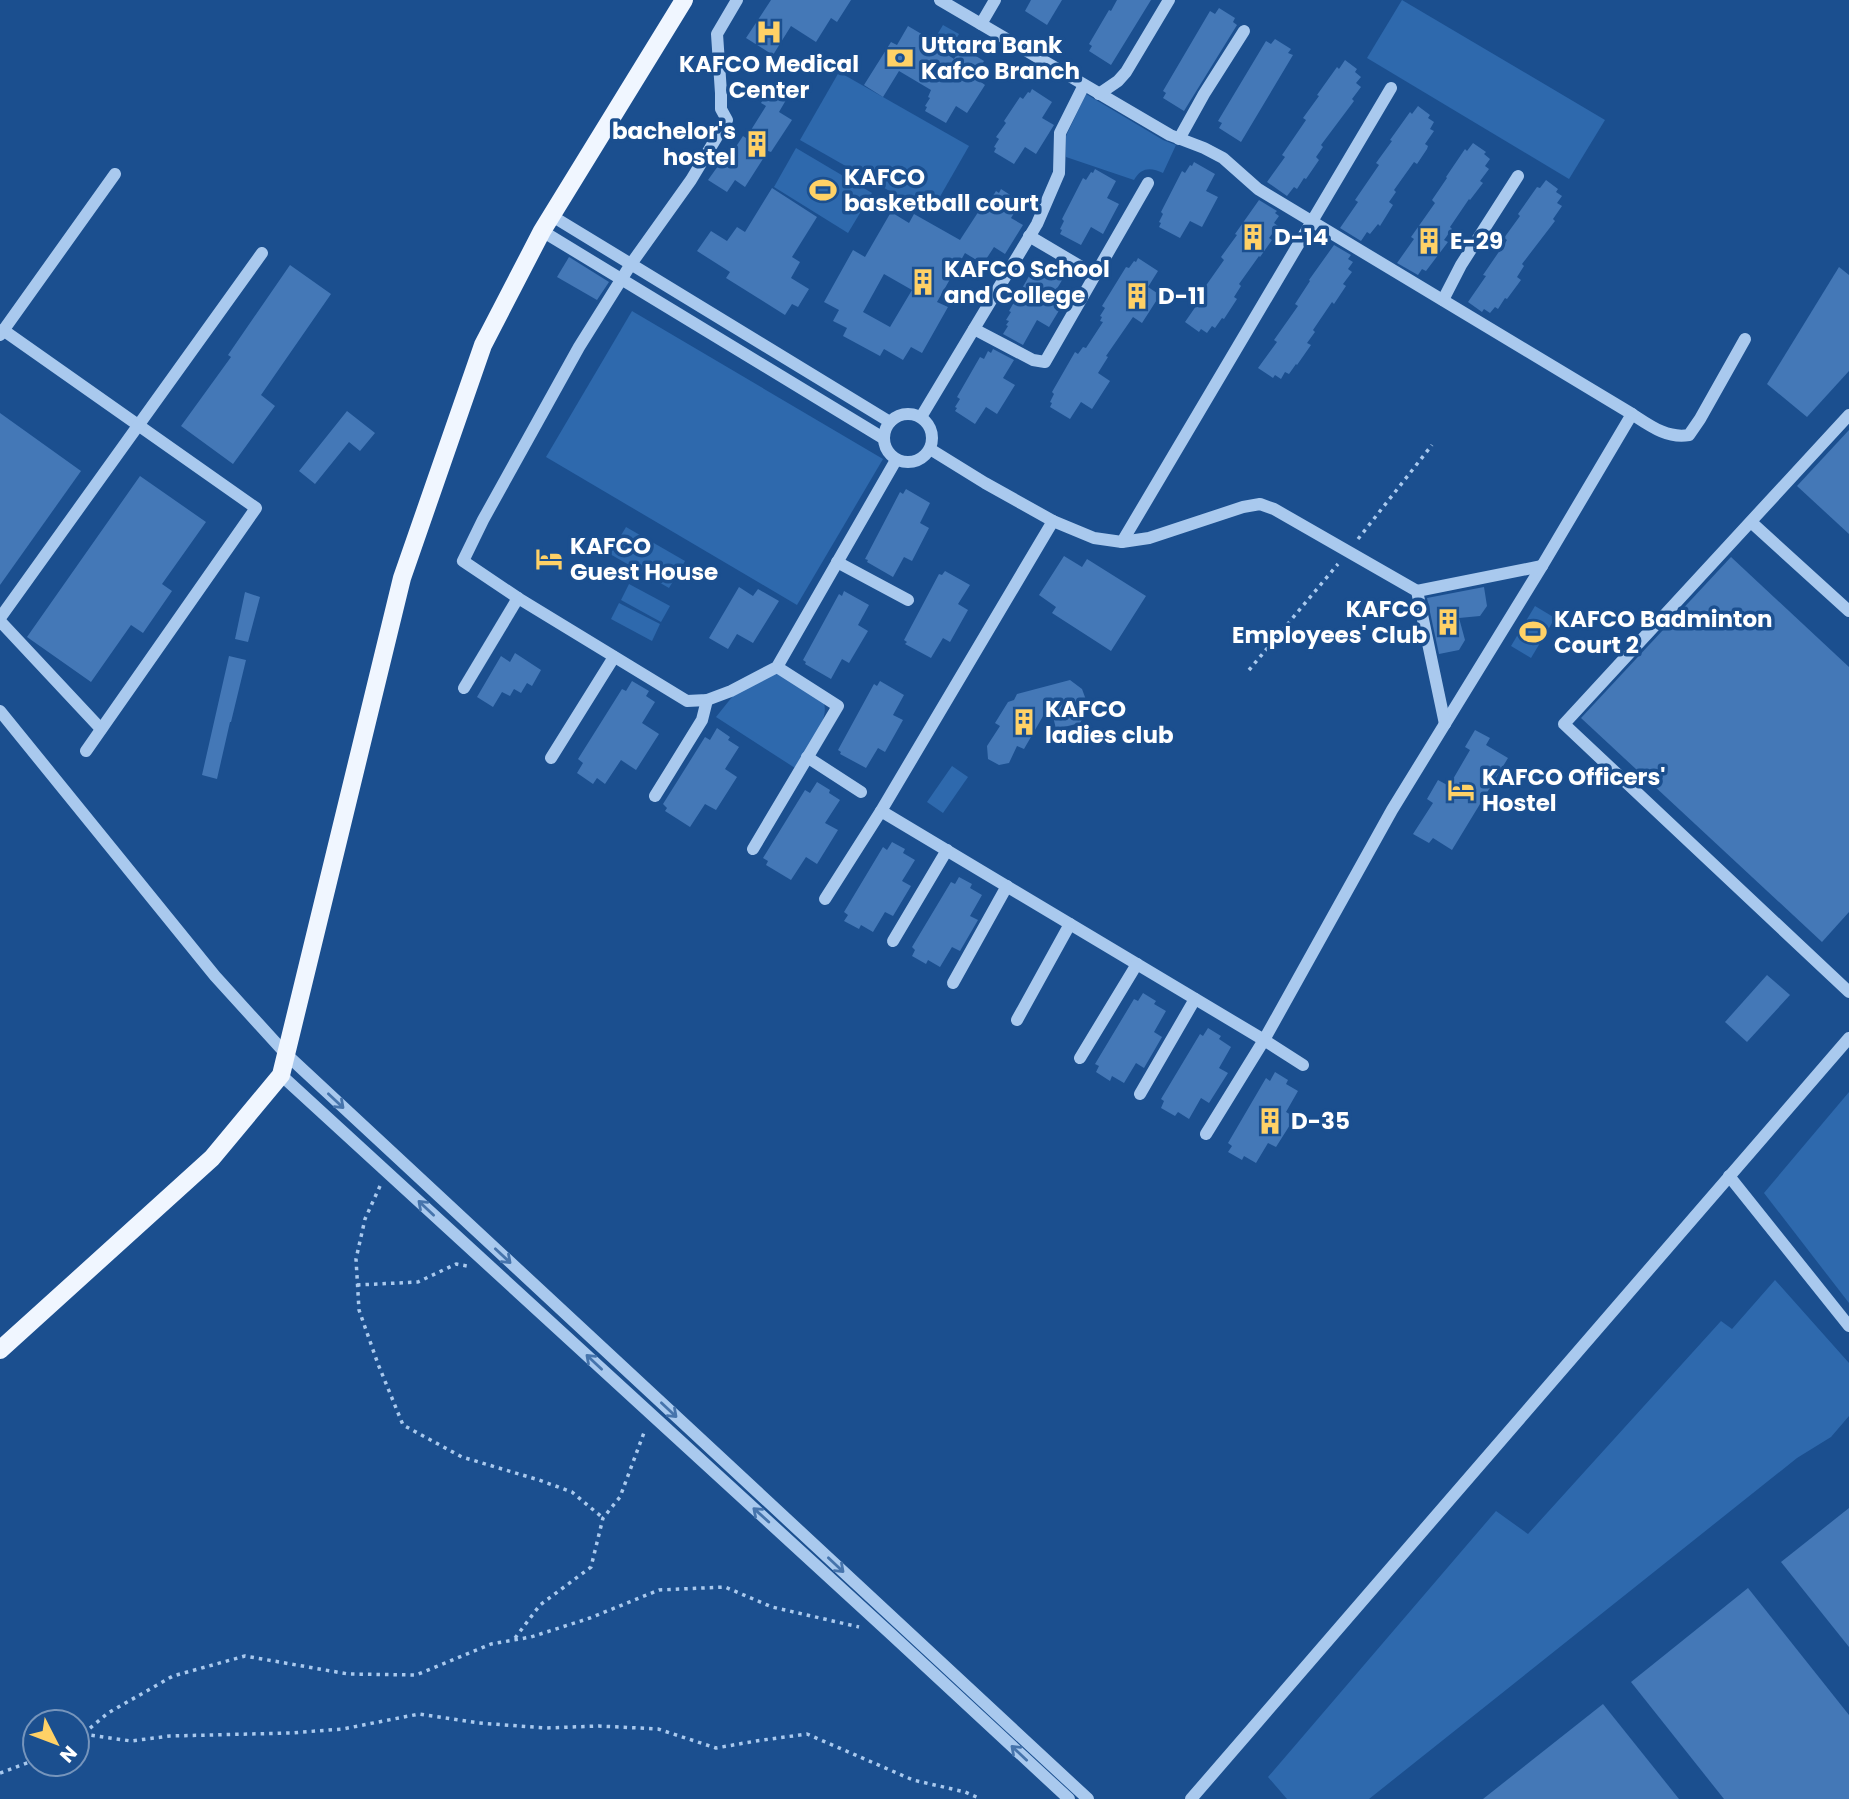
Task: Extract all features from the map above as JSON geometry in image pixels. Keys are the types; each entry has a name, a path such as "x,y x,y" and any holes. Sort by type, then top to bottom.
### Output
{"main road":[{"path":"0,1350 212,1158 281,1075 402,578 483,345 547,223 684,0"}],"street":[{"path":"737,0 717,34 721,109 727,120 691,180 631,264 579,347 463,561 518,598 687,701 707,700 777,667 896,460"},
{"path":"940,0 1170,135 1223,158 1258,189 1665,433 1689,435 1745,340"},
{"path":"981,24 995,0"},
{"path":"1099,94 1126,72 1169,0"},
{"path":"1179,139 1244,31"},
{"path":"921,417 1037,224 1059,173 1060,134 1084,85"},
{"path":"1122,542 1391,88"},
{"path":"86,751 256,508 2,333 114,174"},
{"path":"1443,300 1461,265 1518,176"},
{"path":"974,329 1033,360 1045,362 1148,183"},
{"path":"547,223 631,264 890,422"},
{"path":"547,223 621,279 883,439"},
{"path":"1029,236 1095,275"},
{"path":"101,729 0,619 262,253"},
{"path":"904,414 921,417 931,432 930,449 911,463 896,460 889,454 883,439 890,422 904,414"},
{"path":"1206,1134 1264,1040 1392,810 1632,414"},
{"path":"1849,415 1564,724 1849,992"},
{"path":"930,449 1053,521 1094,538 1122,542 1149,538 1243,507 1260,505 1274,509 1417,591 1542,566"},
{"path":"825,900 881,811 1053,521"},
{"path":"1751,522 1849,611"},
{"path":"837,562 908,600"},
{"path":"1417,591 1445,724"},
{"path":"464,688 518,598"},
{"path":"551,758 614,657"},
{"path":"753,849 838,706 777,667"},
{"path":"655,796 702,720 707,700"},
{"path":"0,711 215,976 286,1054 1087,1799"},
{"path":"807,757 861,792"},
{"path":"881,811 1303,1065"},
{"path":"893,941 947,850"},
{"path":"953,983 1007,886"},
{"path":"1017,1020 1070,924"},
{"path":"1080,1058 1136,964"},
{"path":"1140,1094 1195,999"},
{"path":"1191,1799 1849,1038"},
{"path":"281,1075 1069,1799"},
{"path":"1729,1176 1849,1326"}],"path":[{"path":"1249,670 1349,552 1432,444"},
{"path":"386,1171 365,1219 355,1259 359,1310 403,1425 462,1457 572,1492 603,1518"},
{"path":"357,1285 418,1282 456,1264 492,1268"},
{"path":"513,1640 540,1605 591,1567 603,1518 620,1497 651,1414"},
{"path":"91,1727 108,1713 173,1676 245,1656 348,1674 416,1675 491,1644 531,1637 590,1618 659,1590 725,1587 772,1607 862,1627"},
{"path":"91,1735 131,1741 290,1733 343,1729 419,1714 479,1723 545,1728 599,1726 658,1729 716,1748 807,1734 913,1780 965,1792 981,1799"},
{"path":"0,1773 21,1765"}],"shaded area":[{"path":"1402,0 1605,120 1569,179 1367,58"},
{"path":"943,25 959,34 939,68 923,58"},
{"path":"839,72 969,146 930,214 800,140"},
{"path":"1086,94 1176,145 1163,173 1147,169 1134,180 1066,157 1066,136"},
{"path":"796,148 872,193 848,233 774,187"},
{"path":"632,311 883,459 797,605 546,457"},
{"path":"626,527 685,561 669,588 610,554"},
{"path":"629,584 670,606 661,622 621,600"},
{"path":"619,603 660,624 652,641 611,619"},
{"name":"KAFCO Badminton Court 2","path":"1535,606 1555,618 1531,658 1511,646"},
{"path":"780,674 823,701 825,708 821,726 795,768 716,717 736,692"},
{"path":"952,766 968,777 943,813 927,802"},
{"path":"1849,1092 1849,1303 1764,1193"},
{"path":"1775,1280 1849,1363 1849,1416 1831,1437 1797,1458 1369,1799 1287,1799 1268,1777 1496,1511 1528,1534 1721,1321 1732,1329"}],"building":[{"name":"KAFCO Medical Center","path":"771,0 851,0 837,22 831,18 816,42 791,26 773,55 746,38"},
{"path":"1031,0 1062,0 1047,25 1025,11"},
{"path":"1117,0 1151,0 1111,65 1089,51 1092,46 1089,44"},
{"path":"1219,8 1235,18 1233,22 1237,25 1184,111 1163,98 1166,93 1163,91 1210,11 1215,14"},
{"path":"908,26 930,39 928,42 954,59 963,48 984,61 974,77 985,85 967,113 956,106 946,123 925,111 931,90 899,71 883,97 864,85 891,42 897,45"},
{"path":"1275,39 1291,49 1288,53 1293,55 1241,142 1219,128 1222,123 1218,121 1266,41 1271,44"},
{"path":"1345,60 1357,69 1355,72 1361,77 1356,83 1361,87 1352,99 1354,101 1321,145 1323,147 1316,157 1319,160 1306,179 1287,196 1267,182 1285,157 1282,155 1306,120 1303,118 1319,96 1317,95"},
{"name":"bachelor's hostel","path":"769,89 786,100 779,112 792,120 745,187 735,180 727,192 708,180 718,166 722,168 743,136 746,138 766,106 761,103"},
{"path":"1032,89 1052,102 1042,118 1054,125 1036,154 1025,147 1014,164 994,152 999,139 996,137 1020,97 1023,99"},
{"path":"1418,106 1430,115 1428,118 1434,122 1430,129 1434,131 1425,144 1427,149 1394,190 1396,192 1389,202 1393,205 1380,226 1378,224 1370,234 1367,232 1361,241 1340,228 1358,202 1355,200 1379,165 1376,163 1392,141 1390,140 1410,112 1412,114"},
{"path":"1473,143 1486,152 1484,154 1490,159 1485,166 1489,169 1480,181 1483,183 1450,227 1452,229 1444,240 1448,242 1426,271 1422,269 1418,275 1397,263 1435,203 1432,200 1446,177 1465,149 1467,151"},
{"path":"1194,162 1215,174 1206,191 1218,197 1202,227 1190,221 1180,238 1159,227 1159,222 1163,214 1161,212 1182,171 1185,173"},
{"path":"1095,169 1116,181 1107,198 1119,204 1103,234 1091,227 1081,245 1060,234 1060,229 1064,221 1062,219 1083,178 1086,180"},
{"path":"1546,180 1558,189 1556,192 1562,196 1557,203 1562,206 1553,219 1555,221 1522,264 1524,266 1517,277 1521,280 1507,299 1505,298 1498,309 1495,307 1490,313 1484,309 1482,312 1468,302 1507,240 1504,238 1520,216 1518,214 1537,187 1540,188"},
{"path":"772,188 817,217 792,257 800,262 791,278 809,289 798,307 792,304 785,315 726,278 730,272 697,251 711,231 727,241 737,227 745,232"},
{"name":"KAFCO School and College","path":"1001,189 1021,202 1011,218 1023,225 1005,254 994,247 983,264 965,253 937,302 948,307 922,353 911,347 903,360 884,349 880,356 843,336 847,328 833,321 839,310 824,302 853,250 865,257 891,212 909,223 914,214 960,240 988,197 991,199 996,191 999,193","holes":["884,274 912,290 890,327 863,312"]},
{"path":"1259,200 1277,211 1275,213 1279,216 1274,223 1278,226 1269,238 1272,240 1239,284 1241,286 1234,297 1237,299 1224,319 1222,318 1215,328 1212,326 1207,333 1201,329 1199,332 1185,322 1203,296 1200,294 1224,260 1221,257"},
{"path":"1334,245 1351,255 1348,259 1353,262 1348,269 1352,272 1343,284 1346,286 1313,330 1315,332 1307,343 1311,345 1297,365 1289,374 1285,372 1281,379 1275,375 1273,378 1258,368 1298,306 1295,304 1309,280"},
{"path":"569,257 609,282 597,300 557,277"},
{"path":"1138,258 1158,271 1148,287 1160,295 1142,323 1133,317 1106,356 1108,357 1098,373 1110,381 1092,409 1081,402 1070,419 1050,407 1054,394 1052,392 1075,352 1078,354 1083,347 1086,348 1103,322 1100,321 1105,308 1102,306 1126,267 1129,268"},
{"path":"1044,262 1065,275 1055,292 1066,299 1049,327 1037,320 1023,345 1003,334 1008,326 1006,325 1009,321 1006,320 1032,271 1035,273"},
{"path":"290,265 331,294 261,395 275,406 233,464 181,426 231,357 228,355"},
{"path":"1839,267 1849,275 1849,371 1807,417 1767,384"},
{"path":"993,349 1014,360 1003,378 1015,385 997,414 986,407 975,424 955,411 960,399 957,397 980,357 984,359 988,351 991,353"},
{"path":"347,411 375,433 360,451 349,442 315,484 299,471"},
{"path":"0,413 81,471 0,585"},
{"path":"1849,430 1849,534 1797,486"},
{"path":"140,476 206,522 162,584 172,591 143,633 131,625 91,682 27,637"},
{"path":"906,489 930,503 920,523 929,528 912,561 904,557 893,577 865,559 900,492 903,494"},
{"path":"1064,556 1082,567 1087,559 1146,596 1111,651 1052,613 1056,607 1039,595"},
{"path":"1731,557 1849,667 1849,912 1822,942 1581,718"},
{"path":"945,571 970,585 958,604 968,610 950,642 943,638 931,658 905,644 907,642 904,640 939,574 942,575"},
{"path":"739,587 753,596 758,589 779,601 753,643 737,634 728,649 709,638"},
{"name":"KAFCO Employees' Club","path":"1484,587 1487,606 1480,616 1459,618 1465,640 1459,650 1439,654 1427,598"},
{"path":"844,591 869,605 858,625 868,631 849,663 842,659 831,679 805,664 803,660 839,594 842,596"},
{"path":"245,592 260,597 248,642 235,639"},
{"path":"515,653 541,670 532,686 527,683 521,693 514,689 510,696 502,692 493,707 477,697 501,656 510,662"},
{"path":"229,656 246,660 217,779 202,775"},
{"name":"KAFCO ladies club","path":"1070,680 1082,689 1089,708 1080,723 1056,729 1050,704 1024,749 1017,746 1009,763 999,765 988,759 987,746 1000,726 995,723 1008,702 1014,700 1017,694"},
{"path":"632,681 649,691 646,696 655,702 642,723 659,734 636,770 621,760 605,784 597,778 593,784 577,773 583,763 578,759 622,689 626,691"},
{"path":"880,681 904,695 893,715 903,720 885,752 878,748 866,768 840,754 838,750 874,684 877,686"},
{"path":"717,728 739,747 725,769 737,777 716,810 705,804 690,827 665,811 667,808 663,804 705,737 710,740"},
{"name":"KAFCO Officers' Hostel","path":"1475,730 1490,738 1486,745 1508,758 1452,850 1433,838 1429,843 1413,834 1433,803 1427,799 1438,780 1449,786 1470,750 1465,747"},
{"path":"817,782 840,800 825,823 838,830 817,864 806,857 791,880 766,865 768,861 763,858 805,790 810,793"},
{"path":"892,842 905,849 903,853 915,860 902,881 911,886 893,916 885,912 873,932 861,925 859,929 844,921 848,915 844,912 883,847 887,850"},
{"path":"959,877 972,884 970,888 982,895 970,916 978,920 960,951 952,947 940,967 928,960 926,964 912,956 915,950 912,947 951,882 955,884"},
{"path":"1767,975 1790,995 1747,1042 1725,1022"},
{"path":"1143,993 1166,1011 1154,1032 1162,1037 1144,1068 1136,1063 1124,1083 1112,1076 1110,1081 1096,1072 1099,1066 1095,1064 1134,999 1138,1001"},
{"path":"1208,1028 1221,1036 1219,1039 1231,1047 1219,1068 1228,1073 1209,1103 1201,1098 1189,1119 1178,1112 1175,1116 1161,1108 1164,1101 1161,1099 1200,1034 1203,1036"},
{"name":"D-35","path":"1275,1072 1288,1080 1286,1084 1298,1091 1286,1112 1295,1117 1276,1147 1268,1143 1256,1163 1244,1156 1242,1160 1228,1152 1232,1146 1228,1143 1266,1078 1270,1081"},
{"path":"1849,1508 1849,1647 1781,1562"},
{"path":"1748,1588 1849,1715 1849,1799 1724,1799 1631,1682"},
{"path":"1603,1704 1679,1799 1483,1799"}],"place":[{"name":"KAFCO Medical Center","path":"769,32"},
{"name":"Uttara Bank Kafco Branch","path":"900,58"},
{"name":"bachelor's hostel","path":"757,144"},
{"name":"KAFCO basketball court","path":"823,190"},
{"name":"D-14","path":"1253,237"},
{"name":"E-29","path":"1429,241"},
{"name":"KAFCO School and College","path":"923,282"},
{"name":"D-11","path":"1137,296"},
{"name":"KAFCO Guest House","path":"549,559"},
{"name":"KAFCO Employees' Club","path":"1448,622"},
{"name":"KAFCO Badminton Court 2","path":"1533,632"},
{"name":"KAFCO ladies club","path":"1024,722"},
{"name":"KAFCO Officers' Hostel","path":"1461,790"},
{"name":"D-35","path":"1270,1121"}]}
